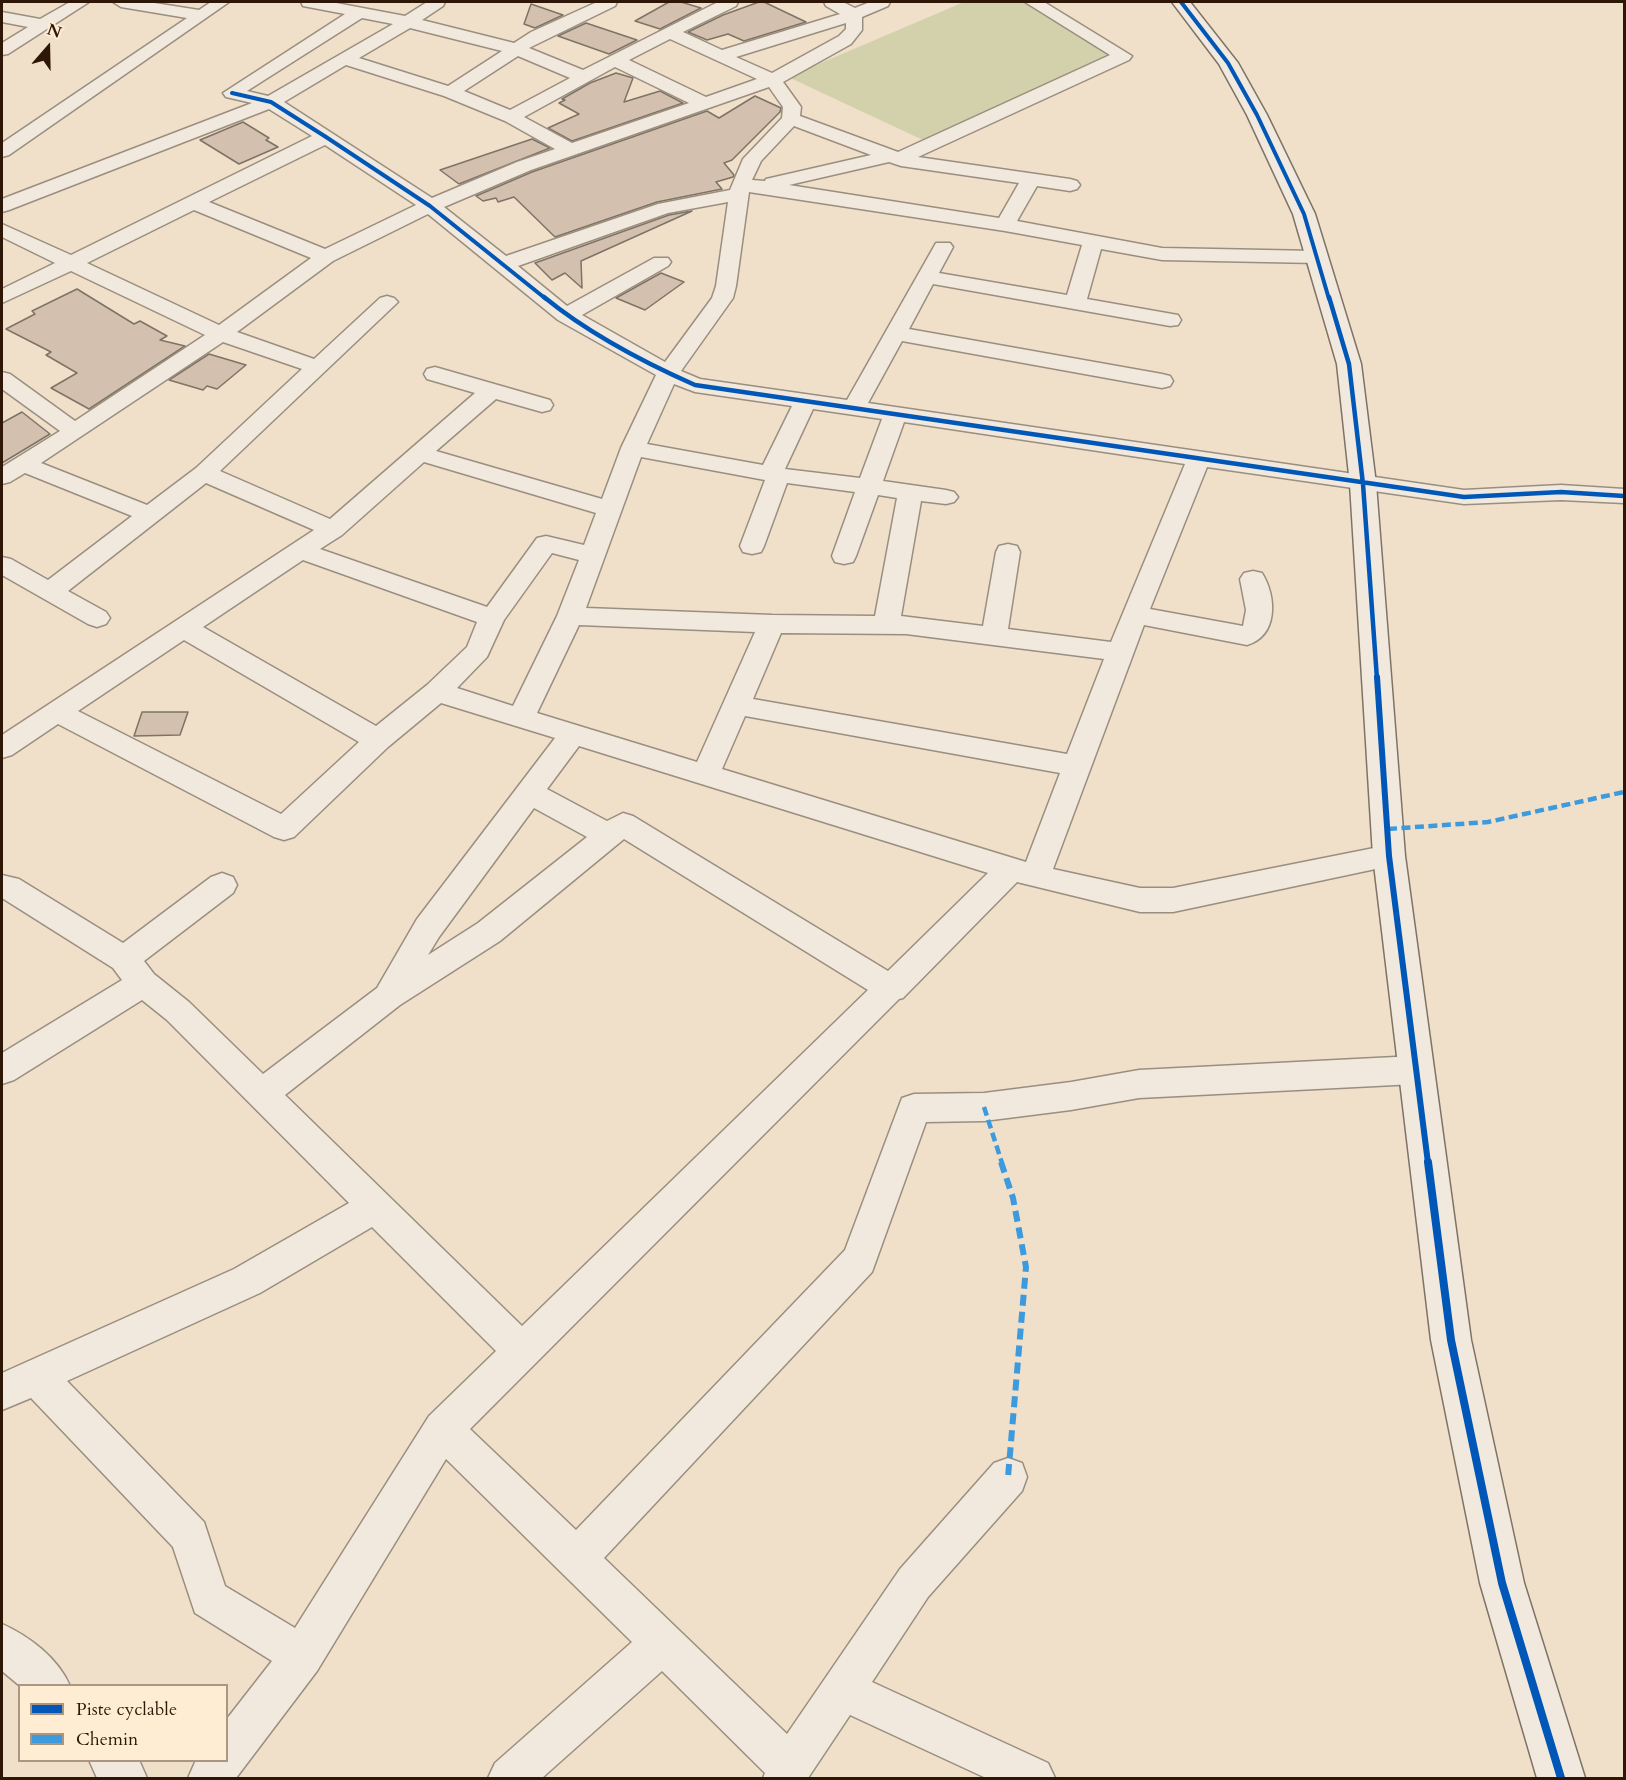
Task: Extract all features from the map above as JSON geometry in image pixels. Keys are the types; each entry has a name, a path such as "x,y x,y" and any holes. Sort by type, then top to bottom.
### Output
{"street":[{"path":"2,50 81,2"},
{"path":"122,2 200,15"},
{"path":"2,151 221,2"},
{"path":"318,2 516,49 584,77"},
{"path":"2,206 271,102 408,22 437,2"},
{"path":"574,2 592,10"},
{"path":"450,92 537,36 609,2"},
{"path":"511,117 726,2"},
{"path":"832,2 854,15"},
{"path":"721,56 854,15 882,2"},
{"path":"501,265 665,208 894,157 1124,56 1033,2"},
{"path":"1181,2 1228,63 1257,115 1304,214 1349,364 1363,484 1389,856 1451,1340 1502,1583 1561,1779"},
{"path":"360,12 232,93 271,102 430,206 566,315 668,373 695,385 1363,484 1492,499 1578,492 1624,496"},
{"path":"2,477 221,334 326,257 430,206 524,166 773,80 845,40 854,30 854,15"},
{"path":"2,17 43,25"},
{"path":"521,718 570,616 633,448 668,373 722,298 752,159 791,120 792,107 773,80 668,32"},
{"path":"344,59 450,92 511,117 570,150"},
{"path":"615,60 703,103"},
{"path":"791,120 894,157 1070,185"},
{"path":"2,297 326,137"},
{"path":"1005,225 1031,179"},
{"path":"745,189 1005,225 1162,254 1317,257"},
{"path":"192,202 326,257"},
{"path":"2,230 221,334 317,367"},
{"path":"1075,303 1093,241"},
{"path":"854,408 944,247"},
{"path":"566,315 661,262"},
{"path":"927,277 1170,320"},
{"path":"49,592 204,473 387,302"},
{"path":"896,333 1162,381"},
{"path":"435,374 542,405"},
{"path":"2,379 75,431"},
{"path":"8,736 56,711 333,529 422,454 492,390"},
{"path":"752,546 775,475 806,401"},
{"path":"844,556 895,414"},
{"path":"633,448 775,475 946,497"},
{"path":"422,454 609,509"},
{"path":"228,1753 302,1656 443,1429 892,989 1023,872 1076,766 1198,460"},
{"path":"22,464 148,514"},
{"path":"204,473 333,529"},
{"path":"886,625 909,493"},
{"path":"56,711 284,830 378,740 437,692 478,651 492,618 546,544 591,555"},
{"path":"301,551 492,618"},
{"path":"994,636 1008,552"},
{"path":"2,566 97,618"},
{"path":"1137,615 1247,636 1255,629 1260,609 1253,579"},
{"path":"570,616 772,624 906,625 1120,652"},
{"path":"705,776 772,624"},
{"path":"184,628 378,740"},
{"path":"437,692 1023,872 1140,900 1173,900 1389,856"},
{"path":"735,705 1076,766"},
{"path":"388,997 428,927 573,734"},
{"path":"529,792 609,837"},
{"path":"261,1095 388,997 489,932 623,824 892,989"},
{"path":"2,1070 134,971 222,885"},
{"path":"2,886 8,887 134,971 178,1011 522,1352"},
{"path":"577,1558 859,1260 914,1108 984,1107 1071,1096 1139,1084 1415,1070"},
{"path":"2,1392 247,1281 374,1207"},
{"path":"36,1376 190,1536 209,1599 302,1656"},
{"path":"443,1429 663,1642 787,1773 914,1583 1008,1477"},
{"path":"510,1779 663,1642"},
{"path":"2,1645 48,1684"},
{"path":"842,1690 1015,1775"},
{"path":"111,1762 125,1779"},
{"path":"210,1779 222,1762"}],"shaded area":[{"path":"964,2 1027,2 1116,56 925,141 788,77"}],"building":[{"path":"669,2 681,2 701,8 660,29 635,21"},
{"path":"764,2 806,22 744,41 728,34 707,40 688,32 723,15"},
{"path":"531,4 563,15 535,28 524,24"},
{"path":"586,23 637,40 609,54 558,36"},
{"path":"616,73 633,78 624,102 660,91 683,103 572,141 548,128 579,114 559,103 565,100 562,99 590,83"},
{"path":"755,96 781,108 780,112 732,160 724,163 734,175 716,182 722,189 657,202 555,237 514,197 498,202 496,198 483,201 476,196 532,172 707,111 719,118"},
{"path":"243,122 269,138 266,140 278,147 239,164 200,140"},
{"path":"532,139 550,148 459,184 440,170"},
{"path":"692,211 581,261 582,288 565,273 552,280 535,263 669,215"},
{"path":"661,273 684,282 645,310 616,298"},
{"path":"77,289 134,324 140,321 167,336 160,340 185,346 89,409 51,388 77,373 46,355 51,352 6,329 35,314 32,311"},
{"path":"209,354 246,365 217,389 207,386 203,390 169,380"},
{"path":"22,412 50,434 2,463 2,423"},
{"path":"142,712 188,712 180,735 134,736"}],"marked path":[{"path":"1388,829 1488,822 1624,792"},
{"path":"984,1107 1013,1198 1026,1267 1008,1477"}],"cycle path":[{"path":"1181,2 1228,63 1257,115 1304,214 1349,364 1363,484 1389,856 1451,1340 1502,1583 1561,1778"},
{"path":"232,93 271,102 430,206 566,315 668,373 695,385 1464,497 1561,492 1624,496"}]}
